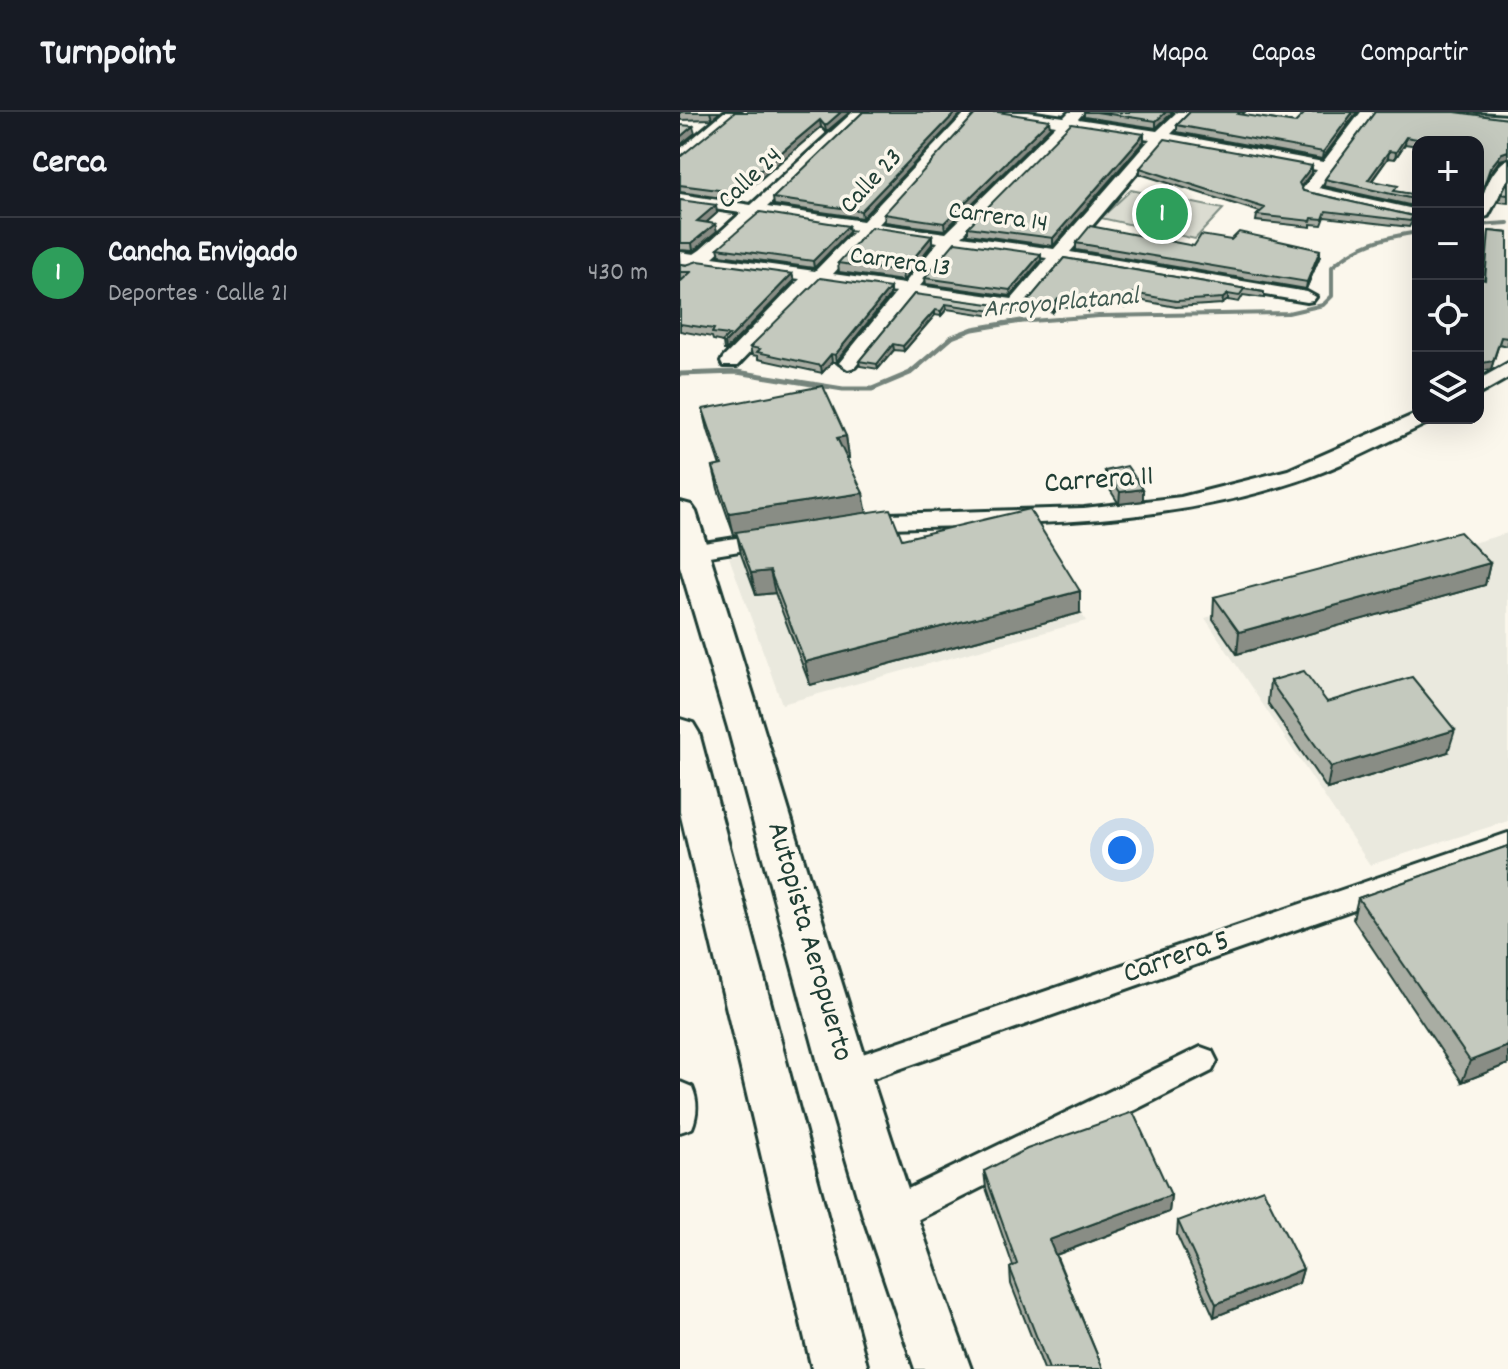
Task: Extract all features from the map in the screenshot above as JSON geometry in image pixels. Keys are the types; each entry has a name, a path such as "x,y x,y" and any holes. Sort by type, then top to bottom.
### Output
{"highway":[{"name":"Autopista Aeropuerto","path":"686,532 747,728 845,1074 889,1216 943,1369"},
{"path":"680,733 688,803 840,1369"}],"street":[{"name":"Calle 24","path":"684,263 706,254 744,209 846,112"},
{"name":"Calle 24","path":"744,209 861,112"},
{"name":"Calle 23","path":"730,362 859,226 961,112"},
{"name":"Calle 23","path":"859,226 974,112"},
{"path":"999,112 1073,117 1326,167"},
{"path":"1058,255 1160,136 1185,112"},
{"path":"1368,112 1310,192 1412,214"},
{"path":"1454,112 1508,120"},
{"path":"692,126 723,116"},
{"path":"680,157 723,116"},
{"path":"848,363 950,239 1073,117"},
{"path":"1484,209 1508,164"},
{"name":"Carrera 14","path":"680,199 1058,255 1307,297"},
{"name":"Carrera 13","path":"684,263 908,290 1010,306 1018,304 1058,255"},
{"path":"1484,385 1508,369"},
{"name":"Carrera 11","path":"845,528 888,521 1110,515 1178,505 1279,481 1412,423"},
{"path":"686,532 802,534"},
{"name":"Carrera 5","path":"845,1074 1508,844"},
{"path":"889,1216 1201,1061"},
{"path":"680,1097 680,1117"}],"shaded area":[{"path":"1131,190 1223,209 1195,239 1101,218"},
{"path":"1029,526 1086,621 782,704 729,557 800,542 907,556"},
{"path":"1508,533 1508,821 1370,865 1205,618"}],"building":[{"path":"735,112 841,112 825,126 820,120 734,192 680,185 680,157"},
{"path":"863,112 956,112 861,211 773,198"},
{"path":"977,112 1049,120 944,223 884,214"},
{"path":"1096,112 1166,112 1156,121"},
{"path":"1190,112 1240,112 1238,114 1295,123 1306,112 1353,112 1323,152 1177,125"},
{"path":"1375,112 1455,112 1508,119 1508,151 1502,153 1490,168 1484,186 1484,136 1412,136 1406,137 1396,152 1389,151 1368,180 1398,186 1394,191 1412,194 1412,199 1325,179"},
{"path":"1071,123 1144,134 1053,238 968,227"},
{"path":"680,125 693,126 680,137"},
{"path":"1165,139 1312,166 1299,183 1303,191 1412,218 1410,221 1326,211 1323,219 1312,218 1311,221 1257,215 1265,208 1140,168"},
{"path":"1508,181 1508,195 1501,194"},
{"path":"680,200 716,205 697,221 715,224 692,243 680,243"},
{"path":"760,212 848,226 813,261 718,248"},
{"path":"1090,226 1194,246 1201,235 1231,240 1239,232 1320,250 1307,282 1076,243"},
{"path":"871,227 932,236 902,272 838,263"},
{"path":"1489,231 1508,233 1508,338 1501,337 1493,361 1484,363 1484,280"},
{"path":"955,242 1041,254 1010,290 925,278"},
{"path":"1064,258 1264,292 1244,289 1239,296 1228,294 1223,298 1176,301 1133,293 1125,301 1097,296 1089,305 1058,299 1053,306 1027,302"},
{"path":"698,261 792,274 725,343 722,342 729,335 712,333 714,329 680,324 680,282 691,272 680,272 680,264"},
{"path":"820,278 890,288 835,355 831,354 821,366 757,352 760,349 750,347"},
{"path":"914,294 997,305 993,311 946,304 941,311 935,310 903,346 893,344 877,364 859,361"},
{"path":"823,386 846,436 837,438 863,493 729,513 713,467 722,465 703,409"},
{"path":"1127,466 1143,489 1120,492 1105,471"},
{"path":"890,509 902,539 1029,509 1080,591 805,662 770,571 751,573 736,532"},
{"path":"1460,532 1490,563 1239,632 1214,597"},
{"path":"1304,671 1327,702 1412,677 1455,730 1331,767 1270,681"},
{"path":"1508,846 1508,1046 1470,1061 1358,898"},
{"path":"1133,1112 1171,1195 1049,1240 1103,1369 1049,1369 1010,1268 1017,1264 984,1171 1027,1149"},
{"path":"1263,1189 1303,1269 1216,1304 1178,1221"}],"waterway":[{"name":"Arroyo Platanal","path":"1484,225 1508,223"},
{"name":"Arroyo Platanal","path":"1013,322 1099,316 1288,313 1323,305 1332,296 1332,267 1351,253 1383,239 1412,233"},
{"name":"Arroyo Platanal","path":"1013,322 1021,321"},
{"name":"Arroyo Platanal","path":"680,374 737,372 843,389 872,389 910,373 952,337 973,329 1013,322"},
{"name":"Arroyo Platanal","path":"1004,323 1013,322"}],"place":[{"name":"Cancha Envigado","path":"1162,214"}]}
